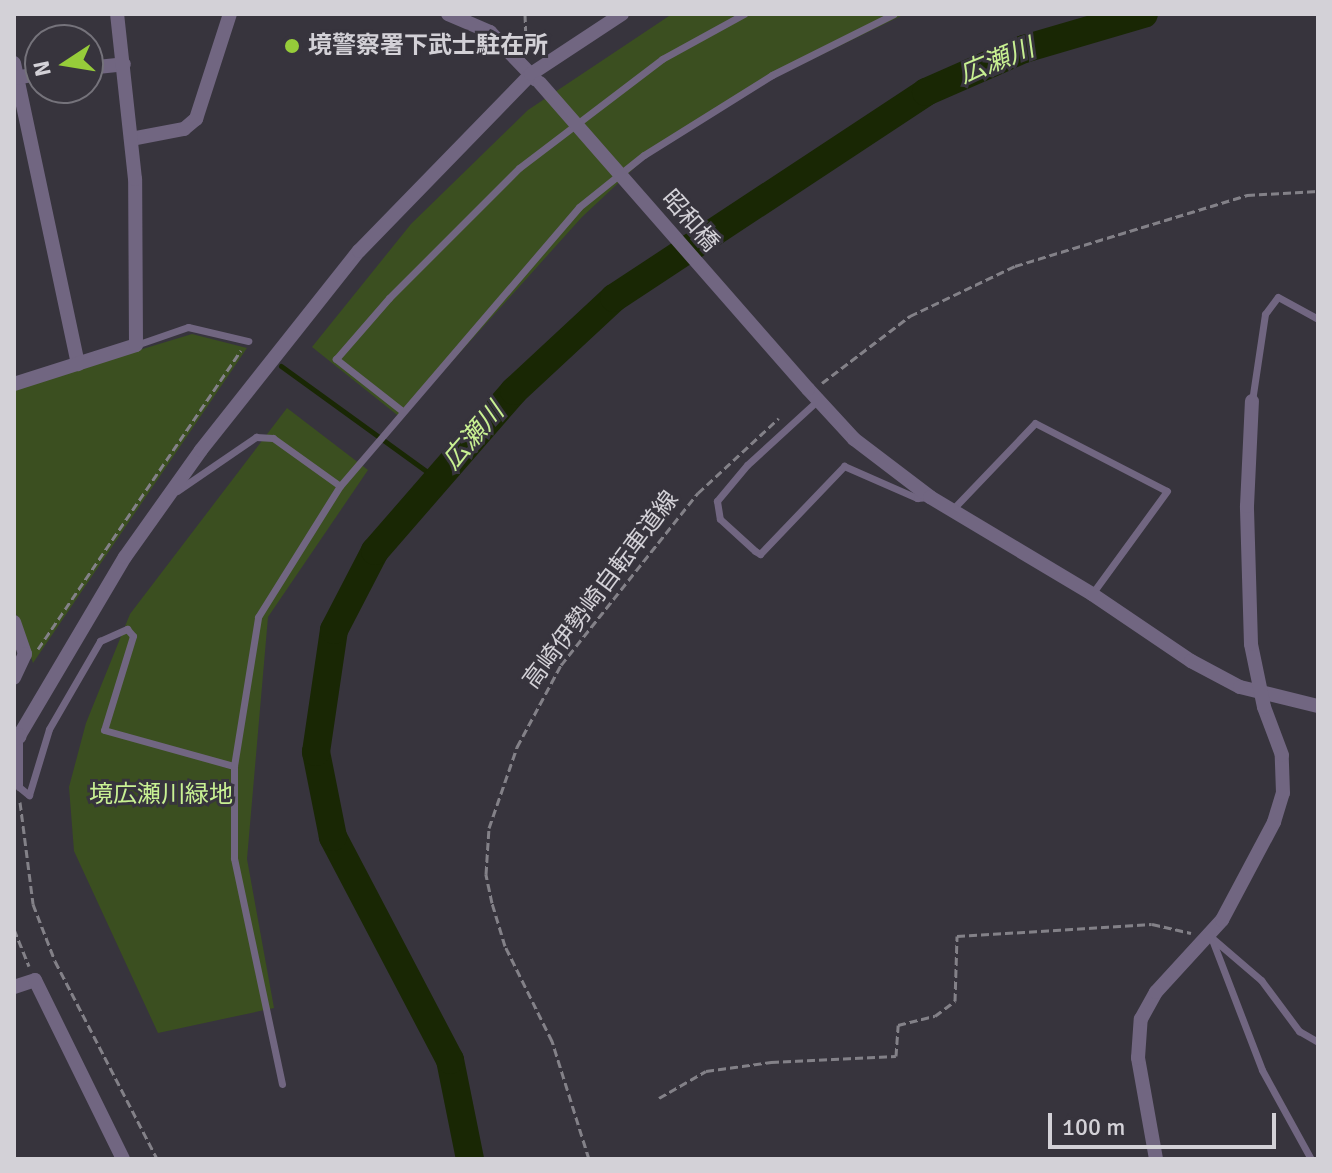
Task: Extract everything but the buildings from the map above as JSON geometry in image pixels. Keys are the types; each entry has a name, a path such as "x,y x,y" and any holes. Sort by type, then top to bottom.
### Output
{"street":[{"path":"14,384 136,345 131,139 117,14"},
{"path":"131,139 184,129 196,119 230,14"},
{"name":"昭和橋","path":"448,14 490,32 535,78 854,439 930,497 1092,594 1220,679 1318,706"},
{"path":"16,737 81,625 168,496 359,251 535,78 622,14"},
{"path":"104,66 124,64"},
{"path":"15,72 78,364"},
{"path":"1156,1159 1137,1034 1148,1004 1211,937 1274,822 1283,793 1282,755 1260,691 1251,644 1247,561 1252,401"},
{"path":"14,622 25,654 14,678"},
{"path":"14,987 35,980 123,1159"}],"lane":[{"path":"401,410 336,359 389,298 519,168 662,59 744,14"},
{"path":"282,1084 234,858 234,766 258,617 340,486 401,410 579,207 644,155 772,75 894,14"},
{"path":"1252,401 1265,314 1278,297 1318,319"},
{"path":"136,345 188,327 248,341"},
{"path":"814,392 717,501 720,519 755,551 760,554 844,466 917,498 930,497"},
{"path":"952,510 1035,423 1167,491 1092,594"},
{"path":"168,496 256,437 273,438 340,486"},
{"path":"16,737 19,787 29,795 49,729 100,641 116,630 127,629 133,636 104,730 234,766"},
{"path":"1211,937 1261,980 1299,1031 1318,1042"},
{"path":"1211,937 1262,1070 1311,1159"}],"path":[{"path":"525,14 535,78"},
{"path":"814,392 872,340 910,316 1015,266 1232,199 1318,191"},
{"path":"33,657 248,341"},
{"name":"高崎伊勢崎自転車道線","path":"589,1159 552,1041 505,946 492,903 486,874 489,828 517,747 561,665 698,493 786,413"},
{"path":"19,787 33,904 55,961 157,1159"},
{"path":"659,1098 706,1071 771,1062 896,1056 898,1025 935,1016 955,1001 957,936 1152,924 1211,937"},
{"path":"14,929 35,980"}],"green space":[{"path":"672,14 905,14 770,80 645,158 582,217 401,418 312,347 411,224 528,110"},
{"path":"192,334 247,348 33,663 14,608 14,388"},
{"name":"境広瀬川緑地","path":"287,408 368,470 268,617 247,859 274,1008 158,1033 74,851 69,787 86,723 130,614"}],"waterway":[{"name":"広瀬川","path":"470,1159 450,1060 333,837 316,752 334,630 375,551 514,391 614,298 926,92 1024,49 1144,14"},
{"path":"281,366 436,478"}],"place":[{"name":"境警察署下武士駐在所","path":"292,46"}]}
